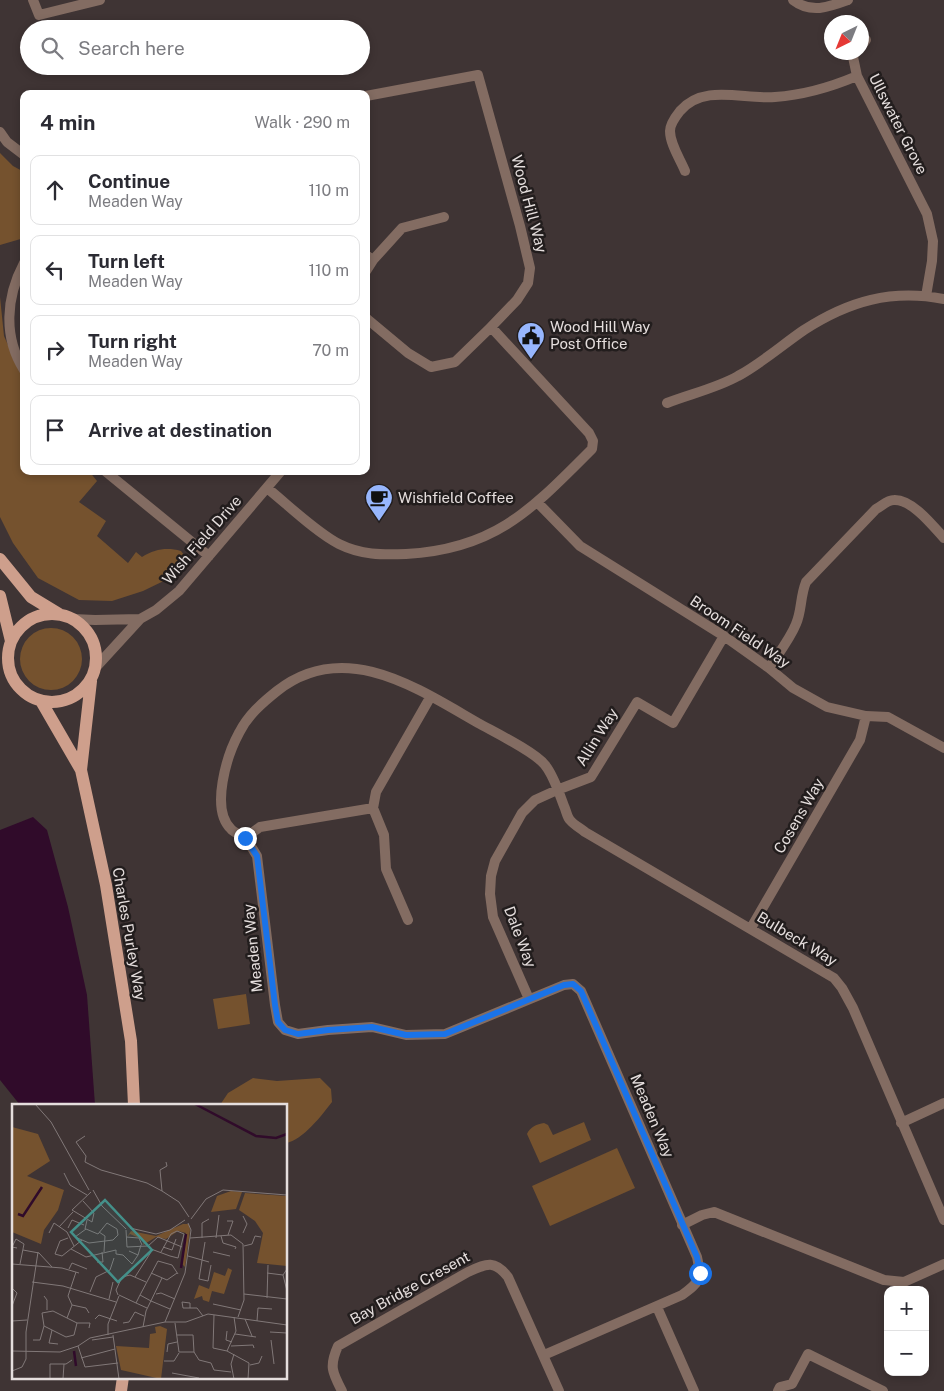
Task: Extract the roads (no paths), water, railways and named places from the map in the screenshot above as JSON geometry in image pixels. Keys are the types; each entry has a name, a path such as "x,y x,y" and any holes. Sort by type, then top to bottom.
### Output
{"main road":[{"path":"0,559 31,597 59,614 73,619 84,627 93,639 97,653 96,667 91,681 82,692 70,700 56,703 41,702 27,695 16,685 10,671 8,656 11,641 19,629 30,619 44,614 59,614"},
{"path":"0,596 11,641"},
{"name":"Charles Purley Way","path":"81,770 91,681"},
{"name":"Charles Purley Way","path":"41,702 81,770 106,885 131,1041 134,1104"},
{"path":"121,1391 123,1378"}],"street":[{"path":"33,0 39,16 100,0"},
{"path":"793,0 810,8 825,8 848,0"},
{"name":"Ullswater Grove","path":"854,60 857,76 927,214 933,241 932,261 926,296"},
{"name":"Wood Hill Way","path":"370,95 478,75 530,268 528,283 517,300 455,362 431,367 408,353 370,321"},
{"path":"685,170 670,130 675,117 694,99 709,95 774,98 829,88 857,76"},
{"path":"0,132 7,142 20,152"},
{"path":"370,257 402,228 444,217"},
{"path":"20,271 11,299 9,318 11,341 20,365"},
{"path":"667,403 737,376 827,316 860,301 897,296 926,296 944,299"},
{"path":"267,488 338,543 360,553 384,555 416,554 456,548 492,533 514,521 538,503 592,449 594,440 491,327"},
{"path":"109,475 208,556"},
{"name":"Wish Field Drive","path":"96,667 140,619 156,610 172,597 278,475"},
{"path":"769,668 796,626 800,612 801,594 806,582 876,509 887,502 895,500 908,504 923,515 944,538"},
{"name":"Broom Field Way","path":"538,503 580,546 724,636 794,688 826,707 866,716 888,717 944,748"},
{"path":"73,619 140,619"},
{"name":"Allin Way","path":"557,790 591,777 637,702 673,723 724,636"},
{"name":"Meaden Way","path":"544,1356 682,1295 695,1285 700,1273 697,1257 581,991 573,984 564,985 445,1034 406,1035 372,1027 298,1034 285,1030 278,1022 275,1005 257,856 245,838 231,829 222,815 223,779 230,754 239,732 256,708 287,684 307,674 330,669 354,668 382,674 406,683 431,696 535,756 545,765 557,790"},
{"path":"408,920 386,869 384,834 374,808 376,792 431,696"},
{"name":"Cosens Way","path":"751,928 860,740 866,716"},
{"name":"Bulbeck Way","path":"557,790 570,820 585,832 834,978 853,1008 944,1220"},
{"name":"Dale Way","path":"529,999 493,917 491,876 495,861 522,813 536,800 557,790"},
{"path":"245,838 260,828 374,808"},
{"path":"901,1123 944,1103"},
{"path":"682,1225 702,1215 714,1212 884,1280 904,1282 944,1264"},
{"name":"Bay Bridge Cresent","path":"342,1391 335,1378 332,1360 338,1346 485,1264 495,1264 508,1277 559,1391"},
{"path":"657,1307 694,1391"},
{"path":"778,1391 780,1387 792,1384 808,1354 884,1391"}],"place":[{"name":"Wood Hill Way Post Office","path":"531,360"},
{"name":"Wishfield Coffee","path":"379,522"}]}
